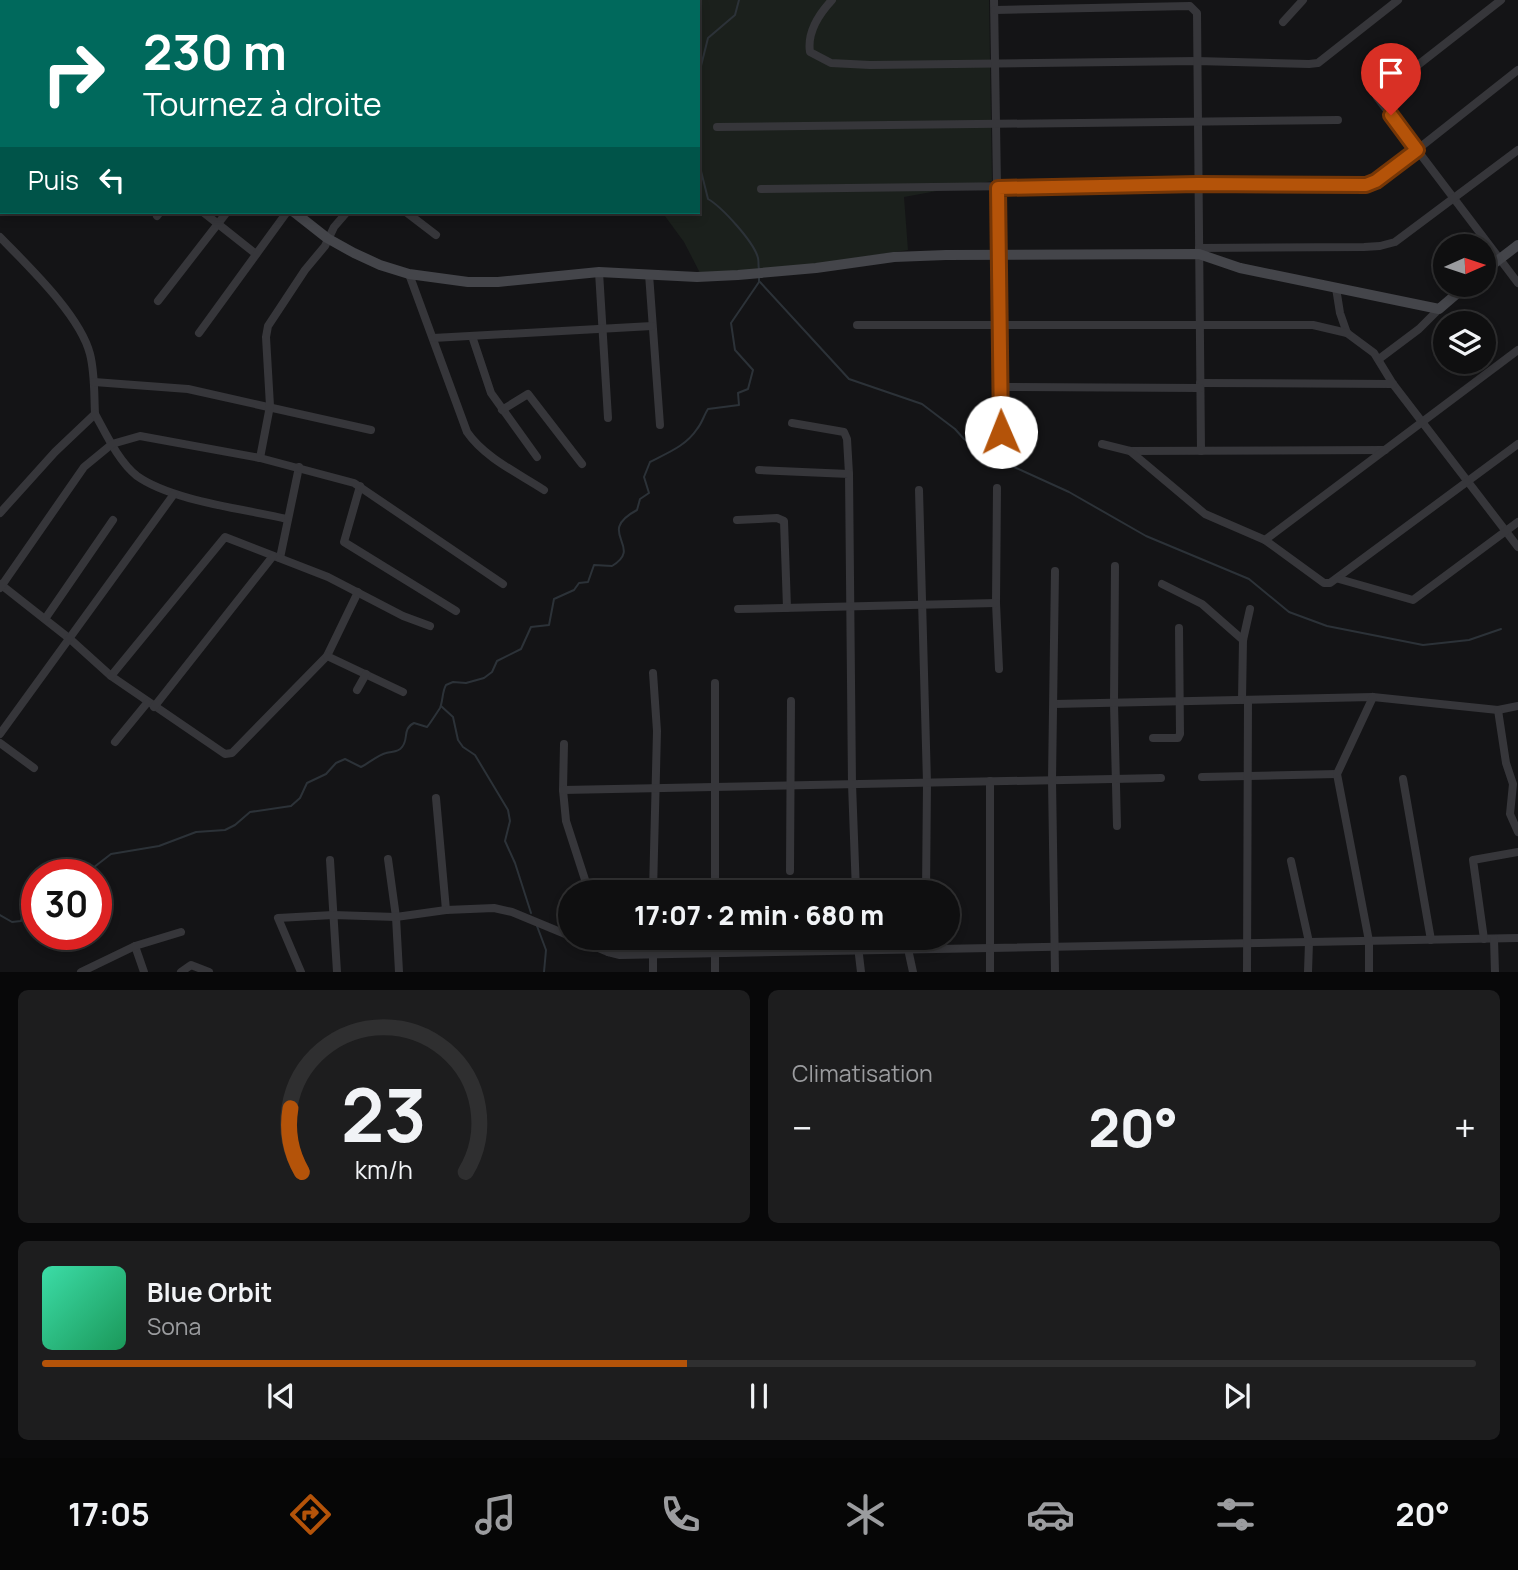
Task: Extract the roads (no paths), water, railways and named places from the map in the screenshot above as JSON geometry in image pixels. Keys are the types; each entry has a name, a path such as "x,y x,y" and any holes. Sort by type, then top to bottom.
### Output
{"street":[{"path":"832,0 812,29 808,41 810,52 831,63 870,65 1197,61 1310,64 1318,62 1398,0"},
{"path":"995,0 1001,432"},
{"path":"1283,22 1303,0"},
{"path":"1500,0 1377,97 1518,283"},
{"path":"995,10 1190,6 1197,13 1200,451"},
{"path":"761,189 1198,184 1366,185 1376,181 1518,71"},
{"path":"717,127 1338,120"},
{"path":"297,214 327,238 354,254 409,274 482,283 599,272 738,275 894,257 1380,246 1395,242 1518,150"},
{"path":"207,214 256,254"},
{"path":"158,301 225,214"},
{"path":"200,333 286,214"},
{"path":"260,458 270,406 266,337 268,326 345,214"},
{"path":"409,214 436,235"},
{"path":"0,237 43,283 79,328 90,354 95,414 112,444 136,475 174,494 287,519"},
{"path":"1496,261 1518,245"},
{"path":"1199,251 1240,268 1438,309"},
{"path":"599,272 608,418"},
{"path":"409,274 467,432 495,459 544,490"},
{"path":"649,274 660,425"},
{"path":"1336,288 1339,313 1348,333 1379,359 1393,384 1518,547"},
{"path":"1379,359 1419,329 1451,298"},
{"path":"857,325 1313,325 1348,333"},
{"path":"433,338 652,326"},
{"path":"472,336 485,379 502,410 537,457"},
{"path":"1265,540 1518,350"},
{"path":"94,382 188,389 371,430"},
{"path":"1000,387 1393,384"},
{"path":"502,410 526,394 529,395 582,464"},
{"path":"0,513 36,471 95,414"},
{"path":"792,423 844,432 847,439 856,880"},
{"path":"358,592 327,656 225,754 111,676 70,639 1,586 78,474 90,461 112,444 147,436 299,467 360,486 503,584"},
{"path":"1102,444 1130,451 1385,450"},
{"path":"1130,451 1205,514 1265,540 1324,583 1330,583 1339,579 1518,444"},
{"path":"115,742 277,557 299,467"},
{"path":"759,470 849,474"},
{"path":"360,486 344,542 456,611"},
{"path":"997,488 996,603 999,669"},
{"path":"919,490 927,783 926,880"},
{"path":"0,734 174,494"},
{"path":"737,520 776,518 784,521 788,608"},
{"path":"45,619 113,520"},
{"path":"1339,579 1413,600 1518,522"},
{"path":"111,676 223,538 228,537 430,626"},
{"path":"1115,566 1117,826"},
{"path":"1055,571 1052,780 1055,971"},
{"path":"1162,584 1202,604 1243,640"},
{"path":"738,609 996,603"},
{"path":"1247,971 1247,776 1243,640 1250,609"},
{"path":"1153,738 1178,738 1180,734 1179,628"},
{"path":"327,656 403,692"},
{"path":"653,673 657,723 653,880"},
{"path":"357,690 366,674"},
{"path":"715,683 715,880"},
{"path":"1054,704 1373,697 1499,710 1518,706"},
{"path":"1369,971 1369,941 1337,774 1373,697"},
{"path":"790,871 791,701"},
{"path":"1499,710 1506,763 1513,784 1510,814 1518,832"},
{"path":"0,743 34,768"},
{"path":"564,744 563,790 566,821 585,880"},
{"path":"1202,776 1337,774"},
{"path":"563,790 1161,778"},
{"path":"1403,779 1431,940"},
{"path":"990,782 990,971"},
{"path":"436,798 446,910"},
{"path":"1484,939 1473,860 1518,852"},
{"path":"388,859 396,917 399,971"},
{"path":"330,860 337,971"},
{"path":"1291,861 1308,942 1308,971"},
{"path":"301,971 278,918 332,915 396,917 446,910 494,908 512,912 558,931"},
{"path":"80,971 135,946 181,932"},
{"path":"960,948 1518,938"},
{"path":"1494,939 1495,971"},
{"path":"135,946 145,971"},
{"path":"603,950 620,955 822,950"},
{"path":"653,950 653,971"},
{"path":"858,950 861,971"},
{"path":"908,950 913,971"},
{"path":"715,953 715,971"},
{"path":"181,971 191,965 209,971"}],"waterway":[{"path":"700,70 708,38 735,15 739,0"},
{"path":"700,170 708,199 744,234 755,251 759,269"},
{"path":"105,859 111,854 159,846 196,832 225,830 250,812 291,806 300,798 307,783 326,774 336,763 345,759 361,767 383,754 399,750 404,744 410,725 414,723 428,726 440,708 446,685 484,678 492,672 497,661 521,649 531,627 549,625 554,599 574,590 579,583 588,582 594,565 612,566 621,559 624,552 620,526 625,518 637,510 640,499 649,493 644,477 650,462 693,435 708,409 739,405 738,393 748,389 753,370 735,350 731,323 759,282 759,278"},
{"path":"760,282 849,379 922,404 964,439 992,457 1069,492 1146,536 1249,579 1289,612 1327,626 1423,645 1469,640 1501,629"},
{"path":"441,706 453,717 458,740 475,755 508,810 510,821 505,841 531,913"},
{"path":"0,915 12,922 21,921"},
{"path":"537,926 546,950 544,972"}]}
